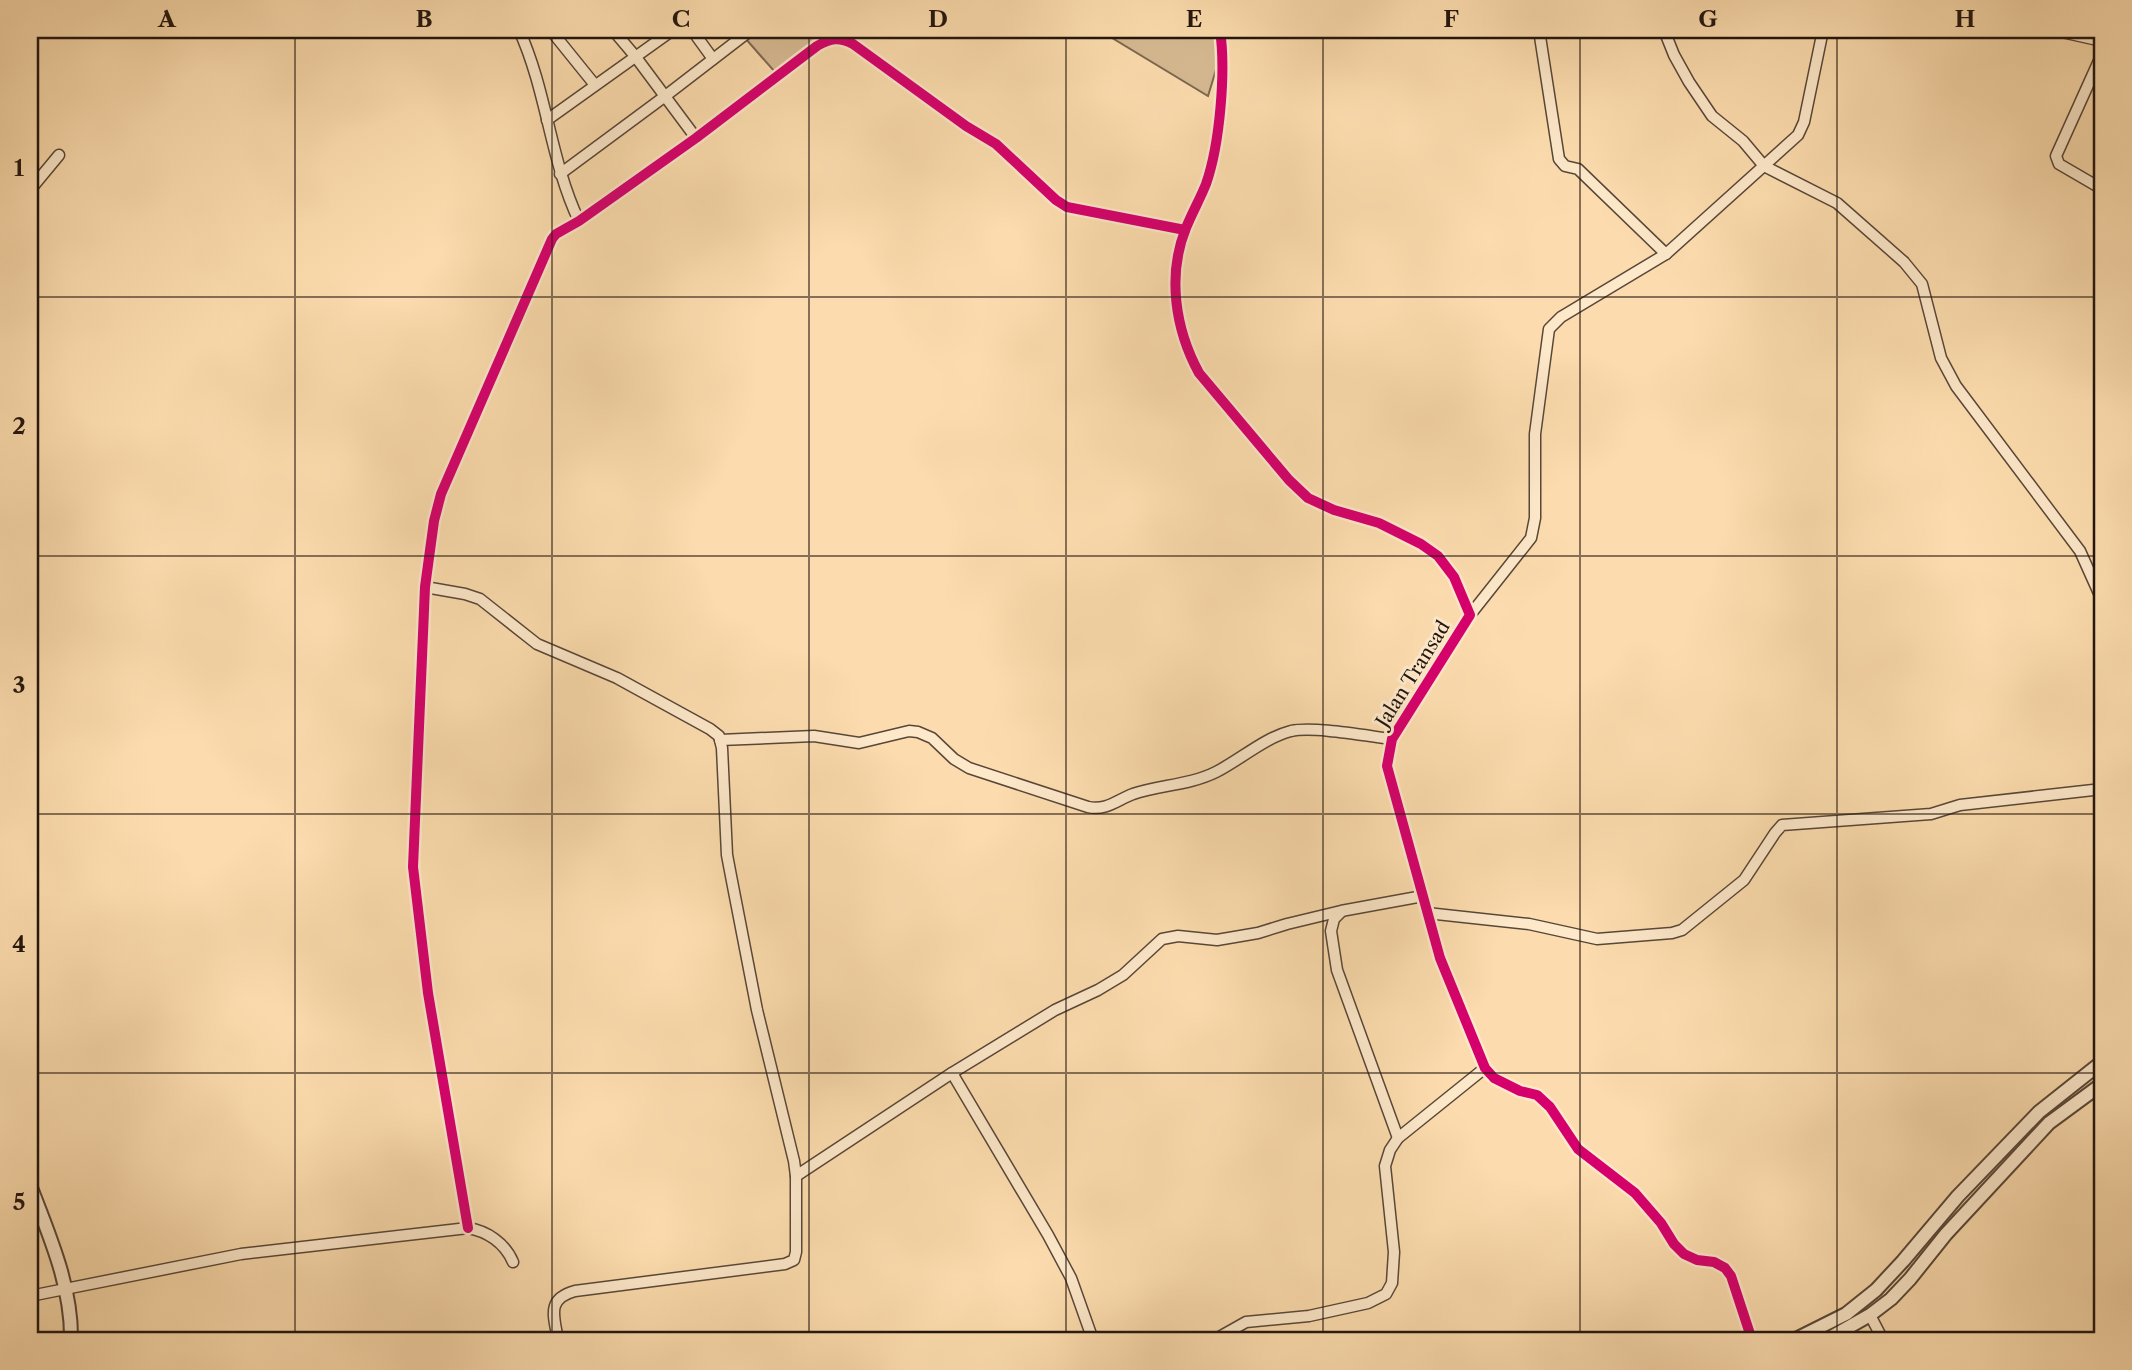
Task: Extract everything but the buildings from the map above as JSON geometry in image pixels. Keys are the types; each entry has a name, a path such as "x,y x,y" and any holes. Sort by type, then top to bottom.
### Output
{"street":[{"path":"519,30 526,44 567,197 579,221"},
{"path":"613,30 696,138"},
{"path":"547,120 673,30"},
{"path":"692,30 713,59"},
{"path":"560,174 751,30"},
{"name":"Jalan Transad","path":"1220,30 1223,84 1214,149 1206,183 1185,230 1177,268 1176,305 1185,344 1199,373 1289,480 1308,498 1334,510 1379,523 1421,544 1438,556 1454,577 1470,615 1392,739 1387,766 1440,958 1485,1068"},
{"path":"1539,30 1559,159 1565,166 1578,169 1666,254"},
{"path":"1664,30 1684,73 1712,116 1742,141 1764,166 1837,204 1904,262 1922,284 1941,358 1956,386 2080,551 2101,595"},
{"path":"1470,615 1531,538 1535,518 1535,434 1549,329 1561,317 1666,254 1798,135 1802,129 1822,30"},
{"path":"2053,30 2102,41"},
{"path":"553,33 595,85"},
{"path":"468,1228 428,993 412,867 425,587 441,494 548,246 556,234 579,221 696,138 817,46 829,39 838,38 853,44 966,126 996,144 1056,200 1068,207 1185,230"},
{"path":"2102,54 2056,156 2059,164 2102,189"},
{"path":"30,190 59,155"},
{"path":"425,587 480,599 537,644 617,678 710,729 720,740 727,855 757,1010 796,1175 794,1260 785,1264 575,1291 563,1295 555,1301 554,1307 558,1340"},
{"path":"720,740 814,736 859,743 909,731 918,732 932,738 954,759 969,768 1101,809 1133,794 1196,780 1214,773 1281,734 1295,730 1392,739"},
{"path":"1427,913 1529,924 1597,939 1672,933 1682,930 1740,884 1782,825 1931,814 1960,805 2102,789"},
{"path":"796,1175 952,1073 1055,1010 1123,975 1162,939 1178,936 1217,940 1423,895"},
{"path":"1341,911 1334,919 1331,930 1337,970 1398,1138"},
{"path":"1794,1340 1846,1314 1876,1290 1958,1196 2039,1112 2102,1062"},
{"path":"1214,1340 1246,1322 1309,1317 1368,1303 1386,1294 1392,1283 1394,1252 1385,1166 1390,1150 1398,1138 1485,1068 1494,1078 1520,1091 1537,1095 1550,1107 1578,1149 1635,1194 1684,1254 1697,1260 1714,1262 1725,1268 1731,1276 1752,1340"},
{"path":"952,1073 1048,1235 1071,1279 1093,1340"},
{"path":"1826,1340 1870,1315 1891,1299 1946,1234 2049,1123 2102,1084"},
{"path":"2007,1145 2016,1157"},
{"path":"30,1185 59,1261 66,1289 71,1340"},
{"path":"30,1296 241,1254 468,1228 492,1237 509,1252 513,1262"},
{"path":"1870,1315 1883,1340"}],"shaded area":[{"path":"738,30 830,30 774,71"},
{"path":"1099,30 1214,30 1219,60 1208,96"}],"cycle path":[{"path":"1220,30 1222,86 1215,149 1206,184 1180,246 1175,283 1179,320 1191,356 1199,373 1289,480 1308,498 1334,510 1379,523 1421,544 1438,556 1454,577 1470,615 1392,739 1387,766 1440,958 1485,1068 1494,1078 1520,1091 1537,1095 1550,1107 1578,1149 1635,1193 1684,1254 1697,1260 1714,1262 1725,1268 1731,1276 1752,1340"},
{"path":"468,1228 428,993 413,867 425,587 434,521 441,494 552,239 696,138 817,46 835,39 853,44 966,126 996,144 1067,207 1185,230"}]}
